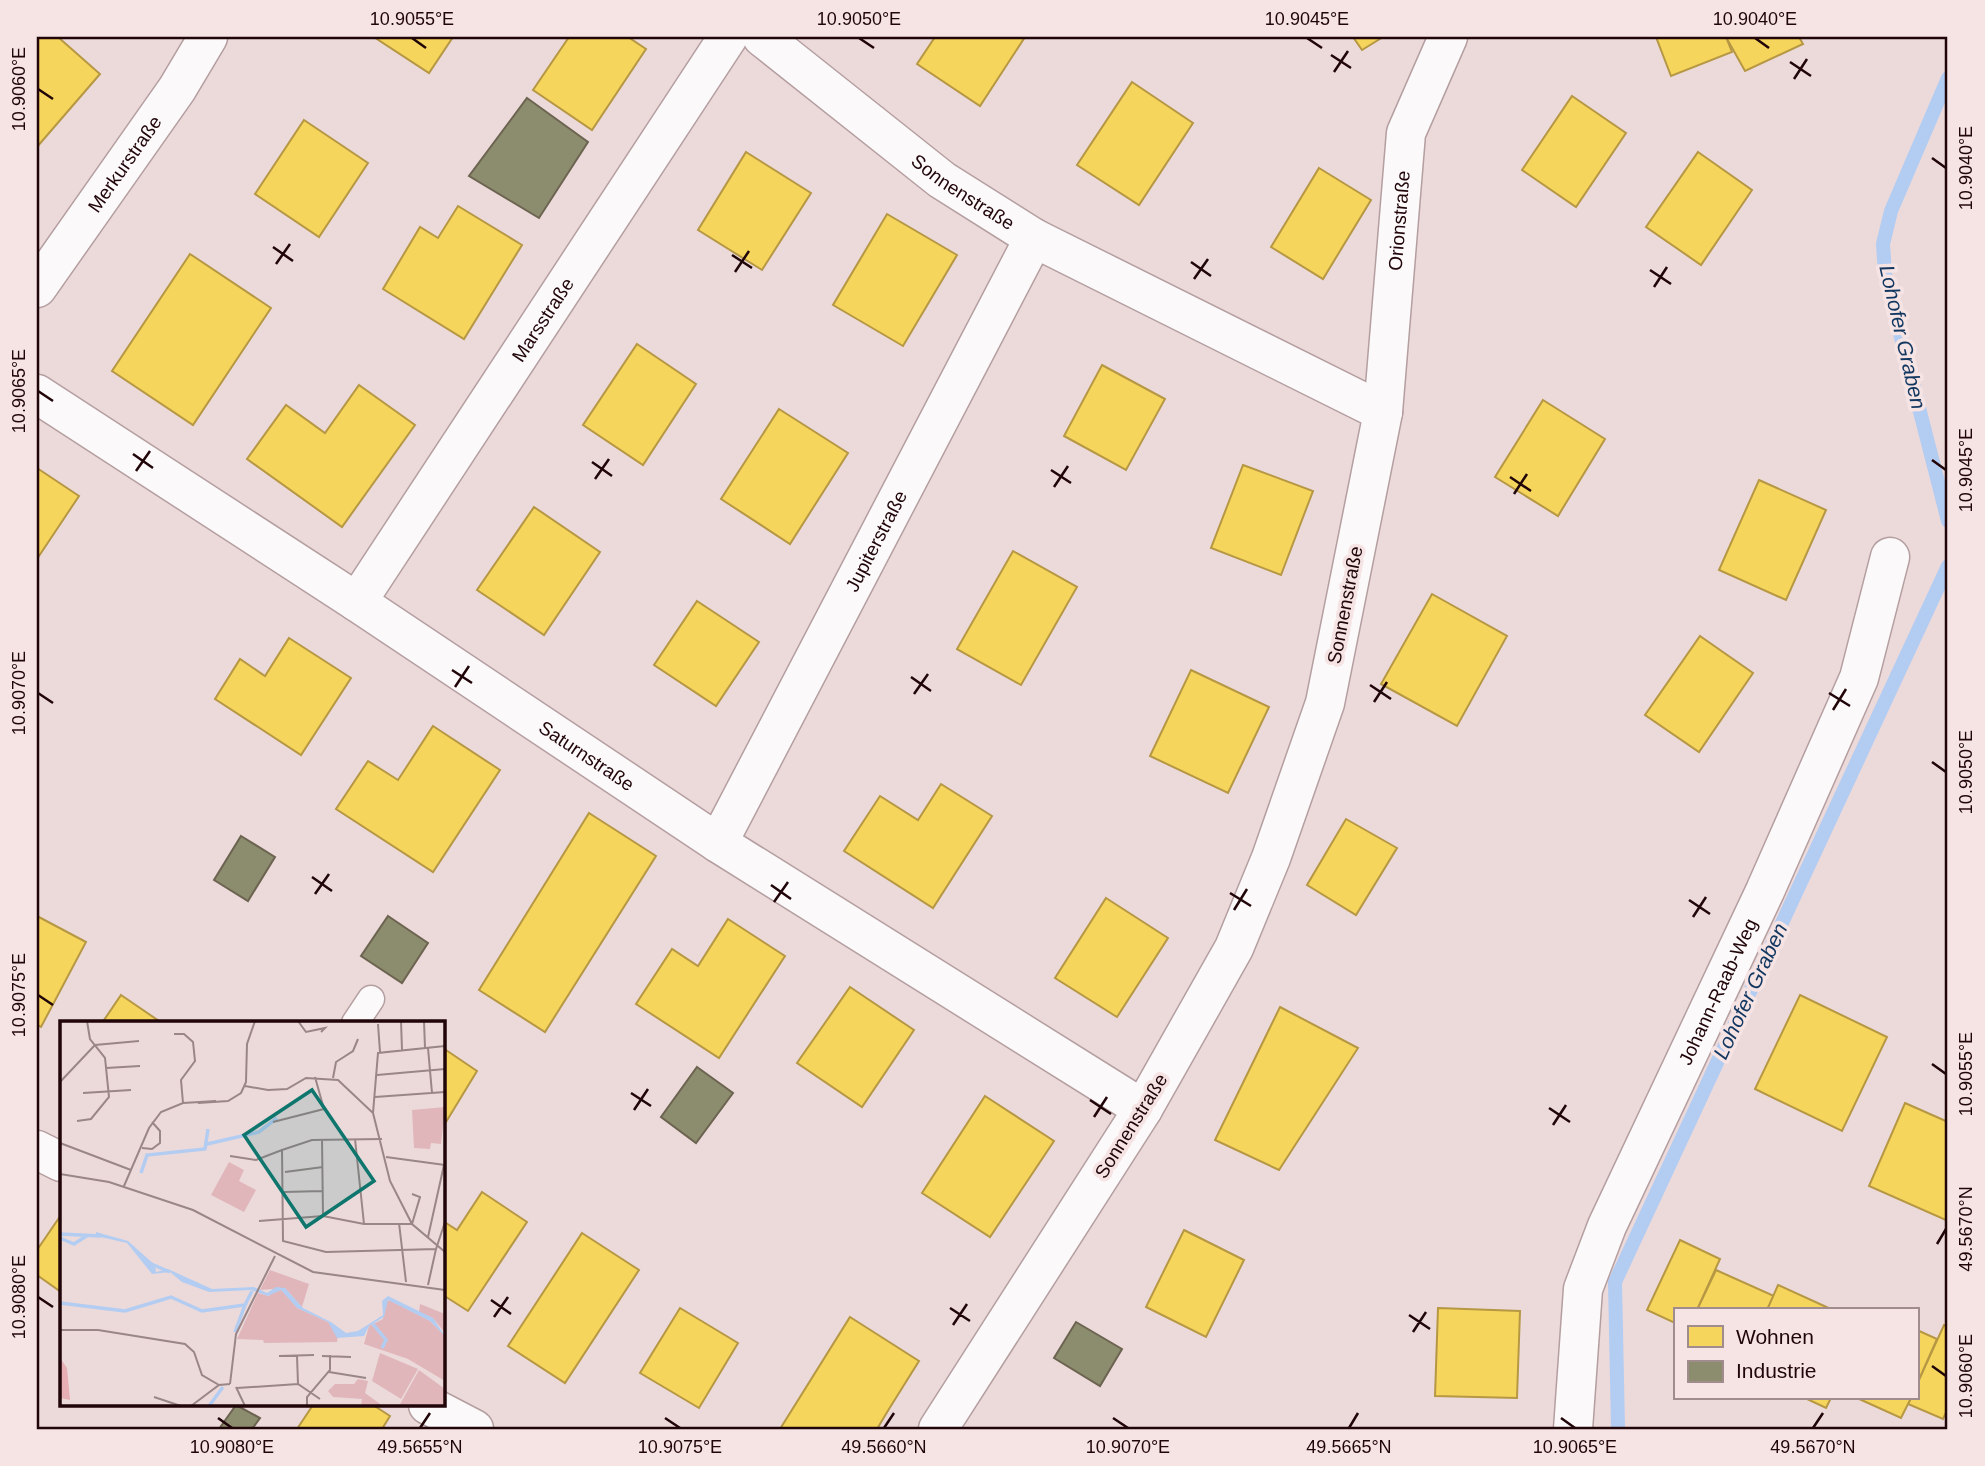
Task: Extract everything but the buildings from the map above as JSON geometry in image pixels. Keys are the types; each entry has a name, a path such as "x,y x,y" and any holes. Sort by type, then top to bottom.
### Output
{"street":[{"name":"Merkurstraße","path":"37,288 177,89 208,37"},
{"name":"Marsstraße","path":"357,602 728,37"},
{"name":"Sonnenstraße","path":"762,37 942,180 1034,238 1384,412 1325,703 1271,858 1234,948 1143,1110 938,1429"},
{"name":"Orionstraße","path":"1384,412 1406,133 1448,37"},
{"name":"Jupiterstraße","path":"718,843 1034,238"},
{"name":"Saturnstraße","path":"37,394 357,602 718,843 1143,1110"},
{"name":"Johann-Raab-Weg","path":"1573,1429 1583,1289 1607,1226 1765,891 1859,678 1890,557"},
{"path":"37,1150 60,1162"},
{"path":"430,1406 474,1429"}],"lane":[{"path":"356,1021 371,999"}],"waterway":[{"name":"Lohofer Graben","path":"1948,78 1891,211 1883,244 1885,275 1948,521"},
{"name":"Lohofer Graben","path":"1618,1429 1615,1282 1948,566"}]}
